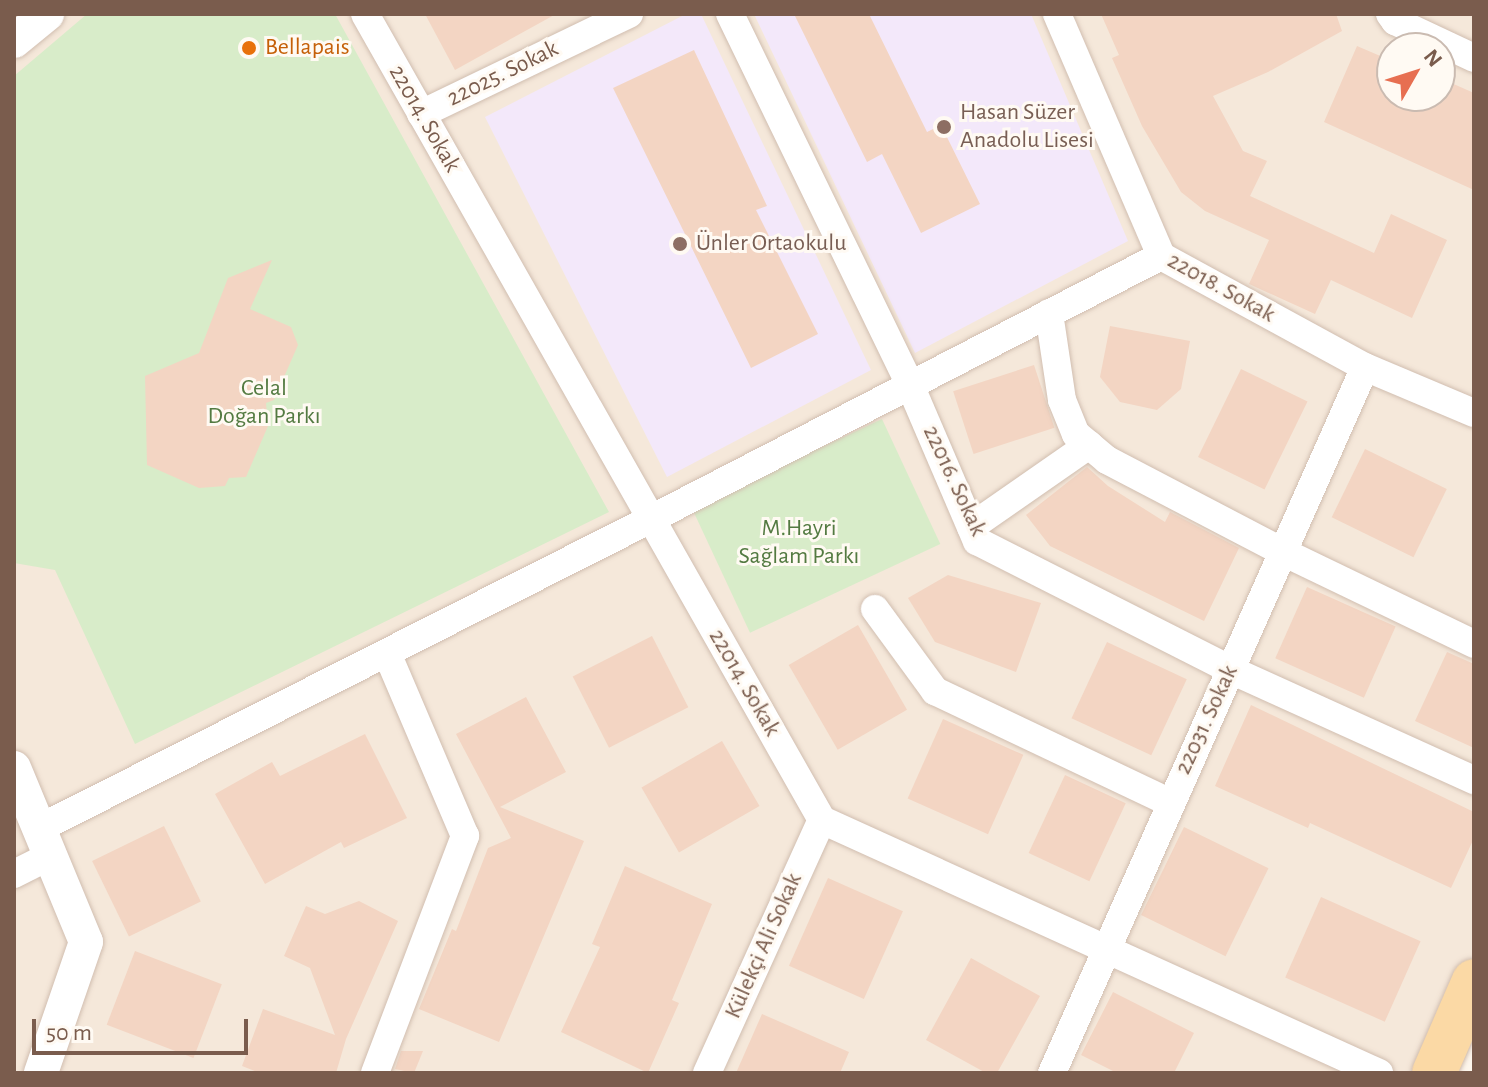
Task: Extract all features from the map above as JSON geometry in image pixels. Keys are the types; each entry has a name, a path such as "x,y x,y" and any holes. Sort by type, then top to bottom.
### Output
{"main road":[{"path":"1434,1073 1474,981"}],"street":[{"path":"14,41 47,14"},
{"name":"22014. Sokak","path":"365,14 822,820"},
{"name":"22025. Sokak","path":"421,114 629,14"},
{"name":"22016. Sokak","path":"730,14 910,385 977,541 1231,670 1474,780"},
{"name":"22018. Sokak","path":"1057,14 1161,256 1365,367 1474,413"},
{"path":"1390,14 1395,21 1474,58"},
{"path":"14,874 44,843 387,653 1161,256"},
{"path":"1049,313 1062,400 1076,434 1107,460 1283,552 1474,644"},
{"name":"22031. Sokak","path":"1052,1073 1169,802 1365,367"},
{"path":"971,527 1089,445"},
{"path":"875,609 935,691 1169,802"},
{"path":"375,1073 465,836 387,653"},
{"path":"14,768 86,942 41,1073"},
{"path":"822,820 1379,1073"},
{"name":"Külekçi Ali Sokak","path":"707,1073 822,820"}],"shaded area":[{"path":"14,14 1474,14 1474,1040 1458,1073 14,1073"},
{"name":"Ünler Ortaokulu","path":"686,14 701,14 871,370 667,477 485,117"},
{"name":"Hasan Süzer Anadolu Lisesi","path":"754,14 1031,14 1128,241 915,353"}],"green space":[{"name":"Celal Doğan Parkı","path":"87,14 335,14 609,512 135,744 55,570 14,563 14,76"},
{"name":"M.Hayri Sağlam Parkı","path":"882,419 940,544 750,633 692,508"}],"building":[{"path":"425,14 556,14 455,70"},
{"path":"794,14 869,14 927,132 941,125 980,204 921,233 882,154 867,162"},
{"path":"1101,14 1336,14 1342,31 1268,72 1213,96 1243,151 1267,161 1250,196 1374,253 1391,214 1447,240 1412,318 1331,280 1315,314 1249,284 1269,240 1205,211 1181,192 1142,126 1112,58 1119,55"},
{"path":"1357,46 1376,54 1376,112 1456,112 1456,85 1474,93 1474,190 1324,122"},
{"path":"694,50 767,206 756,210 818,334 751,368 613,88"},
{"path":"272,260 250,309 291,327 298,345 274,400 266,403 268,426 246,477 229,478 225,486 199,488 147,465 145,376 199,353 228,278"},
{"path":"1110,326 1190,341 1181,389 1157,410 1120,402 1100,377"},
{"path":"1034,365 1054,428 974,454 953,391"},
{"path":"1241,369 1308,401 1265,490 1198,457"},
{"path":"1365,449 1447,489 1413,557 1332,517"},
{"path":"1087,467 1108,486 1165,522 1170,512 1239,548 1204,621 1050,546 1026,515"},
{"path":"948,575 1041,603 1016,672 935,642 908,598"},
{"path":"1307,587 1396,626 1364,698 1275,658"},
{"path":"858,625 907,710 838,750 789,665"},
{"path":"652,636 688,707 609,748 573,676"},
{"path":"1107,642 1187,679 1151,755 1072,718"},
{"path":"1447,652 1474,664 1474,748 1415,721"},
{"path":"526,697 566,772 500,807 584,841 499,1042 419,1009 452,929 456,931 488,848 511,838 456,734"},
{"path":"1251,705 1474,812 1474,838 1451,888 1310,823 1308,828 1215,786"},
{"path":"943,719 1023,755 988,834 908,798"},
{"path":"365,734 407,818 344,848 341,842 265,884 215,794 272,762 280,776"},
{"path":"722,741 760,806 679,852 641,788"},
{"path":"1065,775 1126,803 1089,881 1029,853"},
{"path":"164,826 201,901 129,937 92,861"},
{"path":"1184,827 1268,868 1226,956 1141,915"},
{"path":"625,866 712,904 672,1000 679,1003 648,1073 561,1032 600,947 592,944"},
{"path":"828,878 903,911 864,999 789,966"},
{"path":"1321,897 1421,941 1385,1022 1285,977"},
{"path":"359,901 398,921 346,1039 336,1073 260,1073 242,1066 263,1009 335,1035 310,968 284,956 306,906 325,914"},
{"path":"135,951 222,984 194,1058 107,1025"},
{"path":"971,958 1040,996 997,1073 986,1073 926,1040"},
{"path":"1113,992 1194,1033 1174,1073 1117,1073 1081,1055"},
{"path":"762,1014 849,1052 840,1073 736,1073"},
{"path":"401,1051 423,1051 414,1073 395,1069"}],"place":[{"name":"Bellapais","path":"249,48"},
{"name":"Hasan Süzer Anadolu Lisesi","path":"944,127"},
{"name":"Ünler Ortaokulu","path":"680,244"}]}
